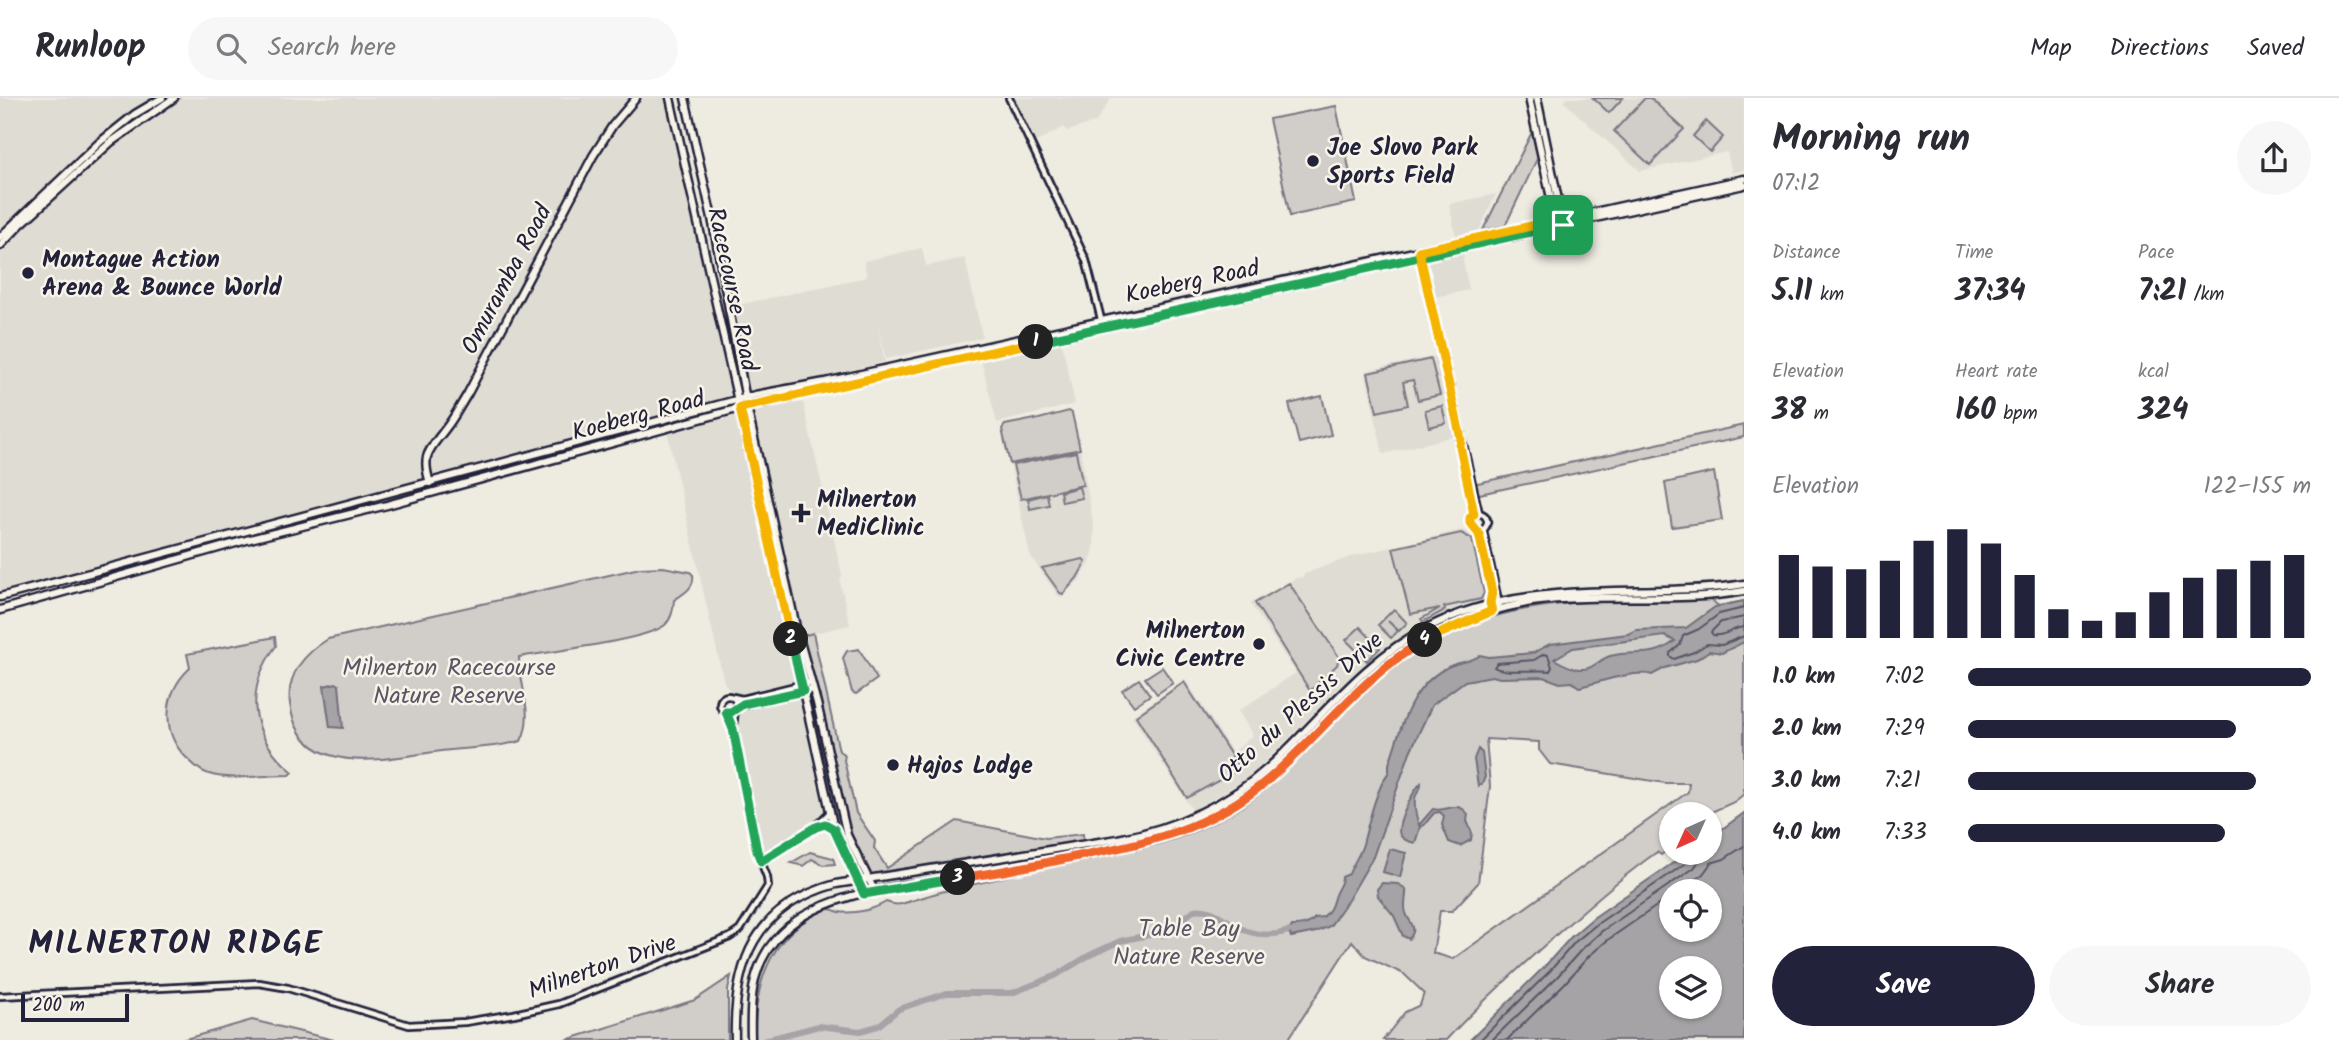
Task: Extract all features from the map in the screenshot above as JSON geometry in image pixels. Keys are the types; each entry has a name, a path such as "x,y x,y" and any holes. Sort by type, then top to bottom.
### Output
{"main road":[{"path":"0,237 100,142 135,114 162,98"},
{"path":"0,246 111,142 174,98"},
{"name":"Omuramba Road","path":"433,492 425,463 429,449 467,395 593,156 613,125 636,98"},
{"name":"Racecourse Road","path":"670,98 738,399 744,407 847,835 875,892"},
{"name":"Racecourse Road","path":"685,98 714,228 746,397 744,407 830,812 834,829 864,894"},
{"path":"1529,98 1560,222"},
{"path":"1537,98 1560,222"},
{"name":"Koeberg Road","path":"0,597 746,397 1101,324 1744,179"},
{"name":"Koeberg Road","path":"1560,222 1744,185"},
{"path":"36,210 49,211"},
{"name":"Koeberg Road","path":"0,610 744,407 1101,324"},
{"name":"Otto du Plessis Drive","path":"751,1040 753,982 765,954 774,940 811,910 864,894 982,875 1139,844 1194,826 1226,809 1268,780 1357,690 1392,661 1439,632 1492,611 1500,605 1560,593 1707,588 1744,584"},
{"name":"Otto du Plessis Drive","path":"735,1040 739,978 747,953 773,918 802,896 836,884 1127,838 1195,816 1233,795 1262,773 1349,685 1384,655 1440,622 1490,603 1500,605 1744,591"},
{"path":"836,884 850,876 852,867"}],"street":[{"path":"1009,98 1086,260 1101,324"},
{"path":"1420,254 1467,457 1477,513 1487,519 1487,525 1480,530"},
{"path":"1477,513 1470,518 1470,523 1473,528 1480,530"},
{"path":"1480,530 1500,605"},
{"path":"1490,573 1492,611"},
{"path":"733,729 721,707 721,701 727,696 742,699 813,686"},
{"path":"726,712 802,687"},
{"path":"733,697 736,708 733,729"},
{"name":"Milnerton Drive","path":"0,996 250,982 288,988 409,1025 464,1022 559,1004 733,936 767,889 768,877 757,851 733,729"},
{"path":"816,827 830,812"},
{"path":"761,861 816,827 825,824 834,829"}],"shaded area":[{"path":"0,98 667,98 732,392 729,398 0,595"},
{"path":"1014,98 1111,98 1096,122 1067,131 1064,127 1036,142"},
{"path":"1566,98 1744,98 1744,170 1732,173 1727,152 1640,171 1564,102"},
{"path":"1496,194 1479,231 1456,236 1449,204"},
{"path":"922,248 926,266 965,258 982,336 980,338 886,359 877,322 885,362 751,394 733,306 867,277 864,261"},
{"path":"1458,249 1464,255 1469,290 1430,298 1421,257"},
{"path":"1062,344 1075,404 997,423 981,360 1044,345"},
{"path":"1435,356 1455,436 1383,454 1365,371"},
{"name":"Milnerton MediClinic","path":"803,402 842,575 840,582 850,625 802,636 752,415 758,410"},
{"path":"740,408 828,816 761,861 733,729 736,701 724,682 666,427"},
{"path":"1080,449 1094,528 1094,548 1090,563 1080,579 1062,597 1058,596 1030,555 1010,464"},
{"path":"1462,530 1475,536 1487,594 1483,600 1425,624 1392,644 1362,667 1249,777 1193,811 1132,716 1185,679 1233,753 1253,735 1238,711 1296,673 1250,603 1298,577 1302,578 1304,574 1350,557"}],"green space":[{"path":"1593,98 1623,98 1609,113"},
{"path":"1645,98 1650,98 1684,129 1650,165 1614,131"},
{"name":"Joe Slovo Park Sports Field","path":"1336,106 1356,202 1290,216 1269,119"},
{"path":"1706,121 1723,137 1710,152 1693,136"},
{"path":"1532,132 1538,157 1505,226 1483,230"},
{"path":"1431,359 1440,395 1418,400 1413,380 1403,382 1408,405 1377,412 1368,373"},
{"path":"1322,396 1331,435 1299,443 1289,404"},
{"path":"1442,406 1446,423 1429,427 1425,410"},
{"path":"1069,411 1072,413 1080,449 1010,464 1002,429 1005,425"},
{"path":"1744,425 1744,437 1475,495 1473,484"},
{"path":"1076,452 1083,485 1021,499 1013,465"},
{"path":"1714,472 1722,520 1672,527 1665,483"},
{"path":"1079,487 1082,498 1062,502 1060,492"},
{"path":"1047,494 1049,505 1030,509 1028,499"},
{"path":"1461,533 1472,539 1484,593 1481,599 1444,607 1445,610 1423,622 1421,619 1440,608 1410,614 1393,548"},
{"path":"1083,559 1086,562 1077,578 1063,594 1042,568"},
{"name":"Milnerton Racecourse Nature Reserve","path":"663,567 690,572 693,575 690,587 674,600 672,614 665,625 639,636 519,657 527,710 521,741 373,760 350,759 328,755 310,745 297,728 290,704 294,674 304,658 328,639 640,568"},
{"path":"1289,583 1339,657 1337,665 1310,691 1255,603"},
{"name":"Table Bay Nature Reserve","path":"1705,599 1719,606 1744,601 1744,794 1722,807 1722,802 1674,802 1688,792 1689,783 1665,783 1550,764 1539,750 1539,742 1486,739 1490,786 1478,883 1452,911 1440,911 1433,953 1453,959 1659,813 1659,854 1657,852 1598,898 1504,982 1446,1040 1383,1040 1405,1012 1420,1005 1424,993 1404,974 1365,956 1352,941 1288,1040 755,1040 760,989 771,958 791,932 819,911 829,909 851,912 870,909 886,902 901,904 1033,870 1150,846 1206,827 1232,813 1272,784 1375,680 1424,646 1484,619 1514,611 1578,602"},
{"path":"1394,609 1407,623 1399,631 1388,621 1398,631 1391,638 1378,625"},
{"path":"796,627 802,636 813,633 839,751 845,755 856,813 875,841 874,848 887,868 957,821 1046,838 1083,834 1084,845 870,880 855,854"},
{"path":"1360,627 1380,648 1367,661 1346,640"},
{"name":"Milnerton Racecourse Nature Reserve","path":"275,637 276,646 265,663 259,680 256,713 268,744 293,772 290,775 238,777 204,772 181,752 174,740 168,715 174,690 190,668 187,654"},
{"path":"859,649 877,679 856,694 852,692 843,658 847,651"},
{"path":"1162,667 1173,683 1157,694 1145,678"},
{"path":"1139,679 1150,695 1134,706 1122,690"},
{"path":"1184,682 1240,769 1187,798 1136,716"},
{"path":"810,852 833,858 835,864 823,865 812,859 803,866 791,863"},
{"path":"731,976 728,990 728,1040 566,1040 695,1000"},
{"path":"252,1020 334,1040 182,1040"}],"water":[{"path":"1744,601 1744,642 1722,653 1709,651 1697,659 1665,668 1652,675 1627,675 1579,687 1572,682 1560,683 1544,677 1492,676 1465,681 1432,705 1410,752 1373,857 1348,900 1330,926 1291,937 1289,931 1292,926 1305,925 1315,918 1323,917 1330,909 1342,877 1349,874 1362,848 1373,806 1389,772 1389,764 1408,710 1423,686 1433,676 1450,666 1480,655 1489,657 1533,653 1550,644 1628,634 1636,630 1686,628 1715,607","holes":["1665,636 1675,641 1667,647 1651,652 1610,656 1585,669 1570,667 1554,659 1573,648"]},
{"path":"336,683 339,685 343,728 330,727 324,686"},
{"path":"1478,749 1482,753 1485,777 1478,786 1474,759"},
{"path":"1421,783 1415,802 1419,825 1433,809 1459,807 1468,814 1471,840 1460,846 1449,842 1442,825 1444,816 1440,812 1434,813 1420,827 1415,843 1401,837 1400,824"},
{"path":"1744,813 1744,1040 1470,1040 1593,918 1670,865 1722,865 1722,829"},
{"path":"1390,849 1406,853 1400,877 1383,872"},
{"path":"1382,883 1398,884 1406,889 1405,910 1413,928 1409,939 1403,936 1394,916 1378,896 1377,889"}],"waterway":[{"path":"765,1040 819,1026 860,1031 878,1026 899,1009 947,993 1012,993 1055,976 1120,941 1163,935 1194,910 1213,912 1252,933 1277,934 1289,931"}],"place":[{"name":"Joe Slovo Park Sports Field","path":"1313,161"},
{"name":"Montague Action Arena & Bounce World","path":"28,273"},
{"name":"Milnerton MediClinic","path":"801,513"},
{"name":"Milnerton Civic Centre","path":"1259,644"},
{"name":"Hajos Lodge","path":"893,765"}],"district":[{"name":"MILNERTON RIDGE","path":"176,942"}],"route":[{"path":"1563,225 1430,255 1420,257 1229,300 740,408 803,691 743,704 731,712 726,712 733,729 761,861 816,827 828,825 834,829 864,894 982,875 1167,837 1218,814 1259,787 1364,684 1400,655 1439,632 1492,611 1492,592 1479,534 1470,523 1474,514 1460,446 1461,439 1441,352 1420,257 1419,251 1562,219 1563,225"}]}
